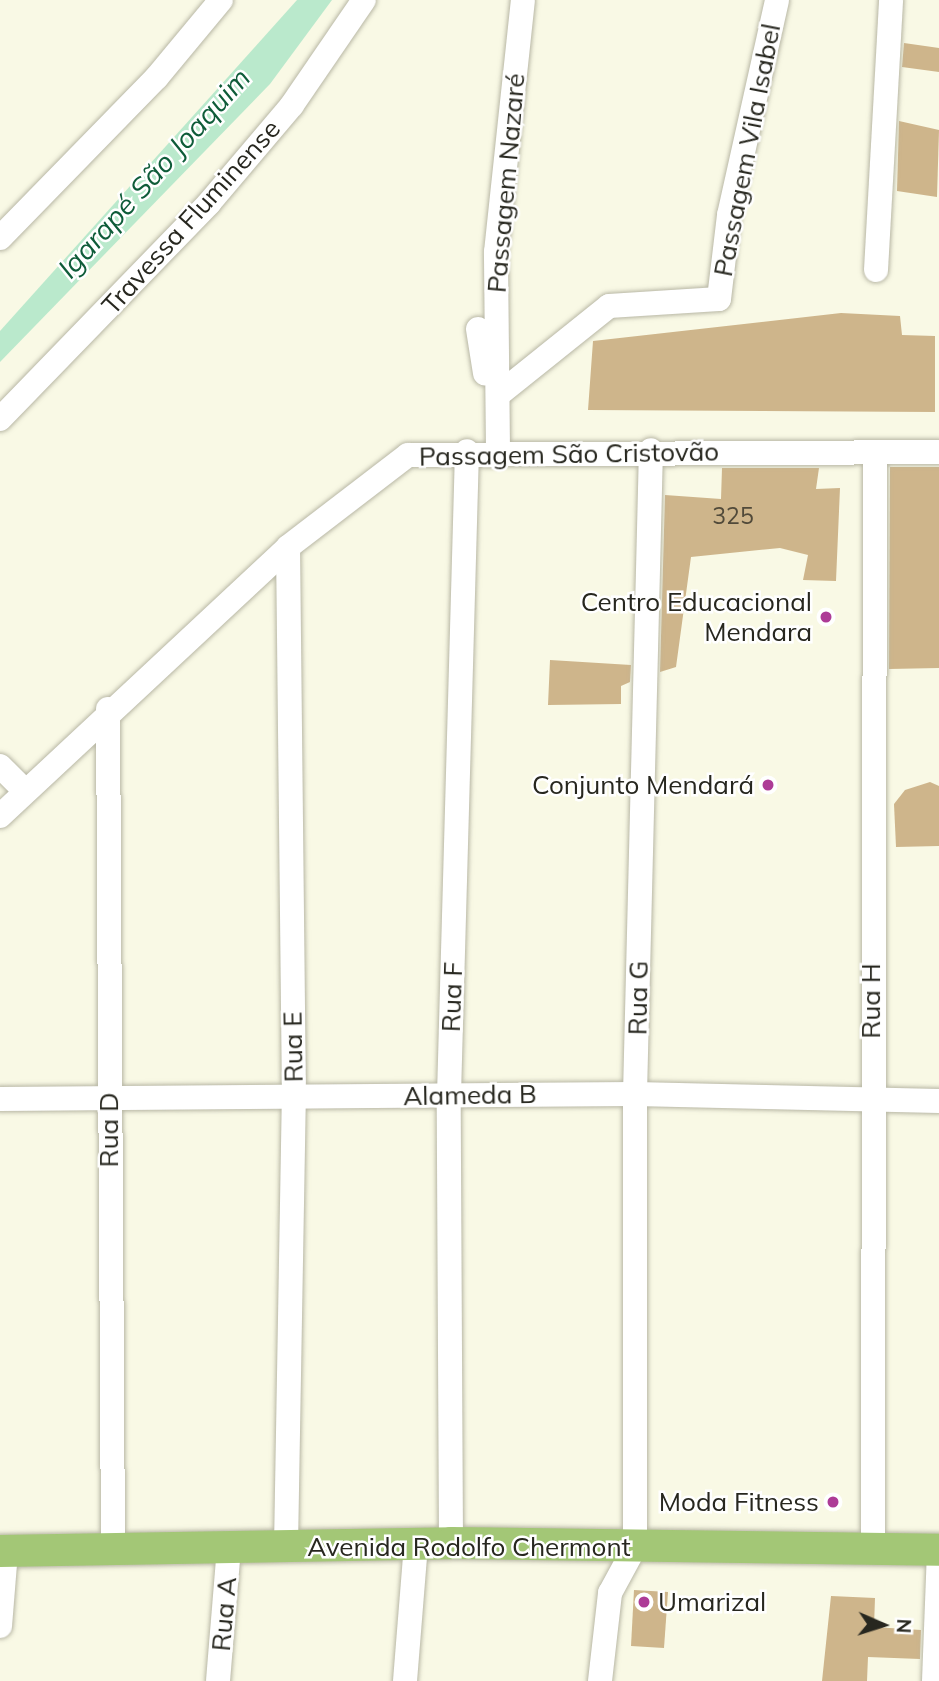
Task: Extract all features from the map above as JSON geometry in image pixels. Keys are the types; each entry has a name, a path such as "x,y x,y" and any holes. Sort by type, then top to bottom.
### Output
{"main road":[{"name":"Avenida Rodolfo Chermont","path":"3,1551 451,1543 939,1550"}],"street":[{"path":"0,238 157,77 221,0"},
{"name":"Travessa Fluminense","path":"0,419 209,203 292,105 364,0"},
{"name":"Passagem Nazaré","path":"498,450 496,252 523,0"},
{"name":"Passagem Vila Isabel","path":"498,395 609,306 719,299 729,215 777,0"},
{"path":"876,270 891,0"},
{"path":"478,329 498,450"},
{"name":"Passagem São Cristovão","path":"0,816 23,789 108,709 288,547 408,455 498,450 939,452"},
{"name":"Rua G","path":"635,1547 635,1094 651,450"},
{"name":"Rua F","path":"451,1543 449,1095 467,451"},
{"name":"Rua H","path":"873,1550 871,1101 875,452"},
{"name":"Rua E","path":"286,1547 294,1099 288,547"},
{"name":"Rua D","path":"108,709 113,1551"},
{"path":"0,766 23,789"},
{"name":"Alameda B","path":"0,1099 294,1099 635,1094 939,1101"},
{"path":"405,1681 416,1545"},
{"path":"600,1681 610,1593 635,1547"},
{"name":"Rua A","path":"218,1681 229,1548"},
{"path":"934,1681 939,1550"},
{"path":"0,1626 3,1551"}],"water":[{"name":"Igarapé São Joaquim","path":"297,0 332,0 270,84 0,362 0,331"}],"building":[{"path":"904,43 939,48 939,72 902,67"},
{"path":"899,121 939,130 937,197 897,191"},
{"path":"841,313 900,316 902,335 935,336 935,412 588,410 593,341"},
{"path":"890,467 939,467 939,668 889,669"},
{"path":"722,468 819,468 816,489 840,488 836,581 803,580 808,555 780,548 691,557 676,667 660,672 665,495 721,499"},
{"path":"550,660 631,665 630,682 621,686 621,704 548,705"},
{"path":"930,782 939,786 939,846 896,847 894,804 905,790"},
{"path":"634,1590 668,1592 664,1648 631,1646"},
{"path":"831,1596 875,1598 874,1627 921,1630 920,1659 868,1657 867,1681 822,1681"}],"place":[{"name":"Centro Educacional Mendara","path":"826,617"},
{"name":"Conjunto Mendará","path":"768,785"},
{"name":"Moda Fitness","path":"833,1502"},
{"name":"Umarizal","path":"644,1602"}]}
